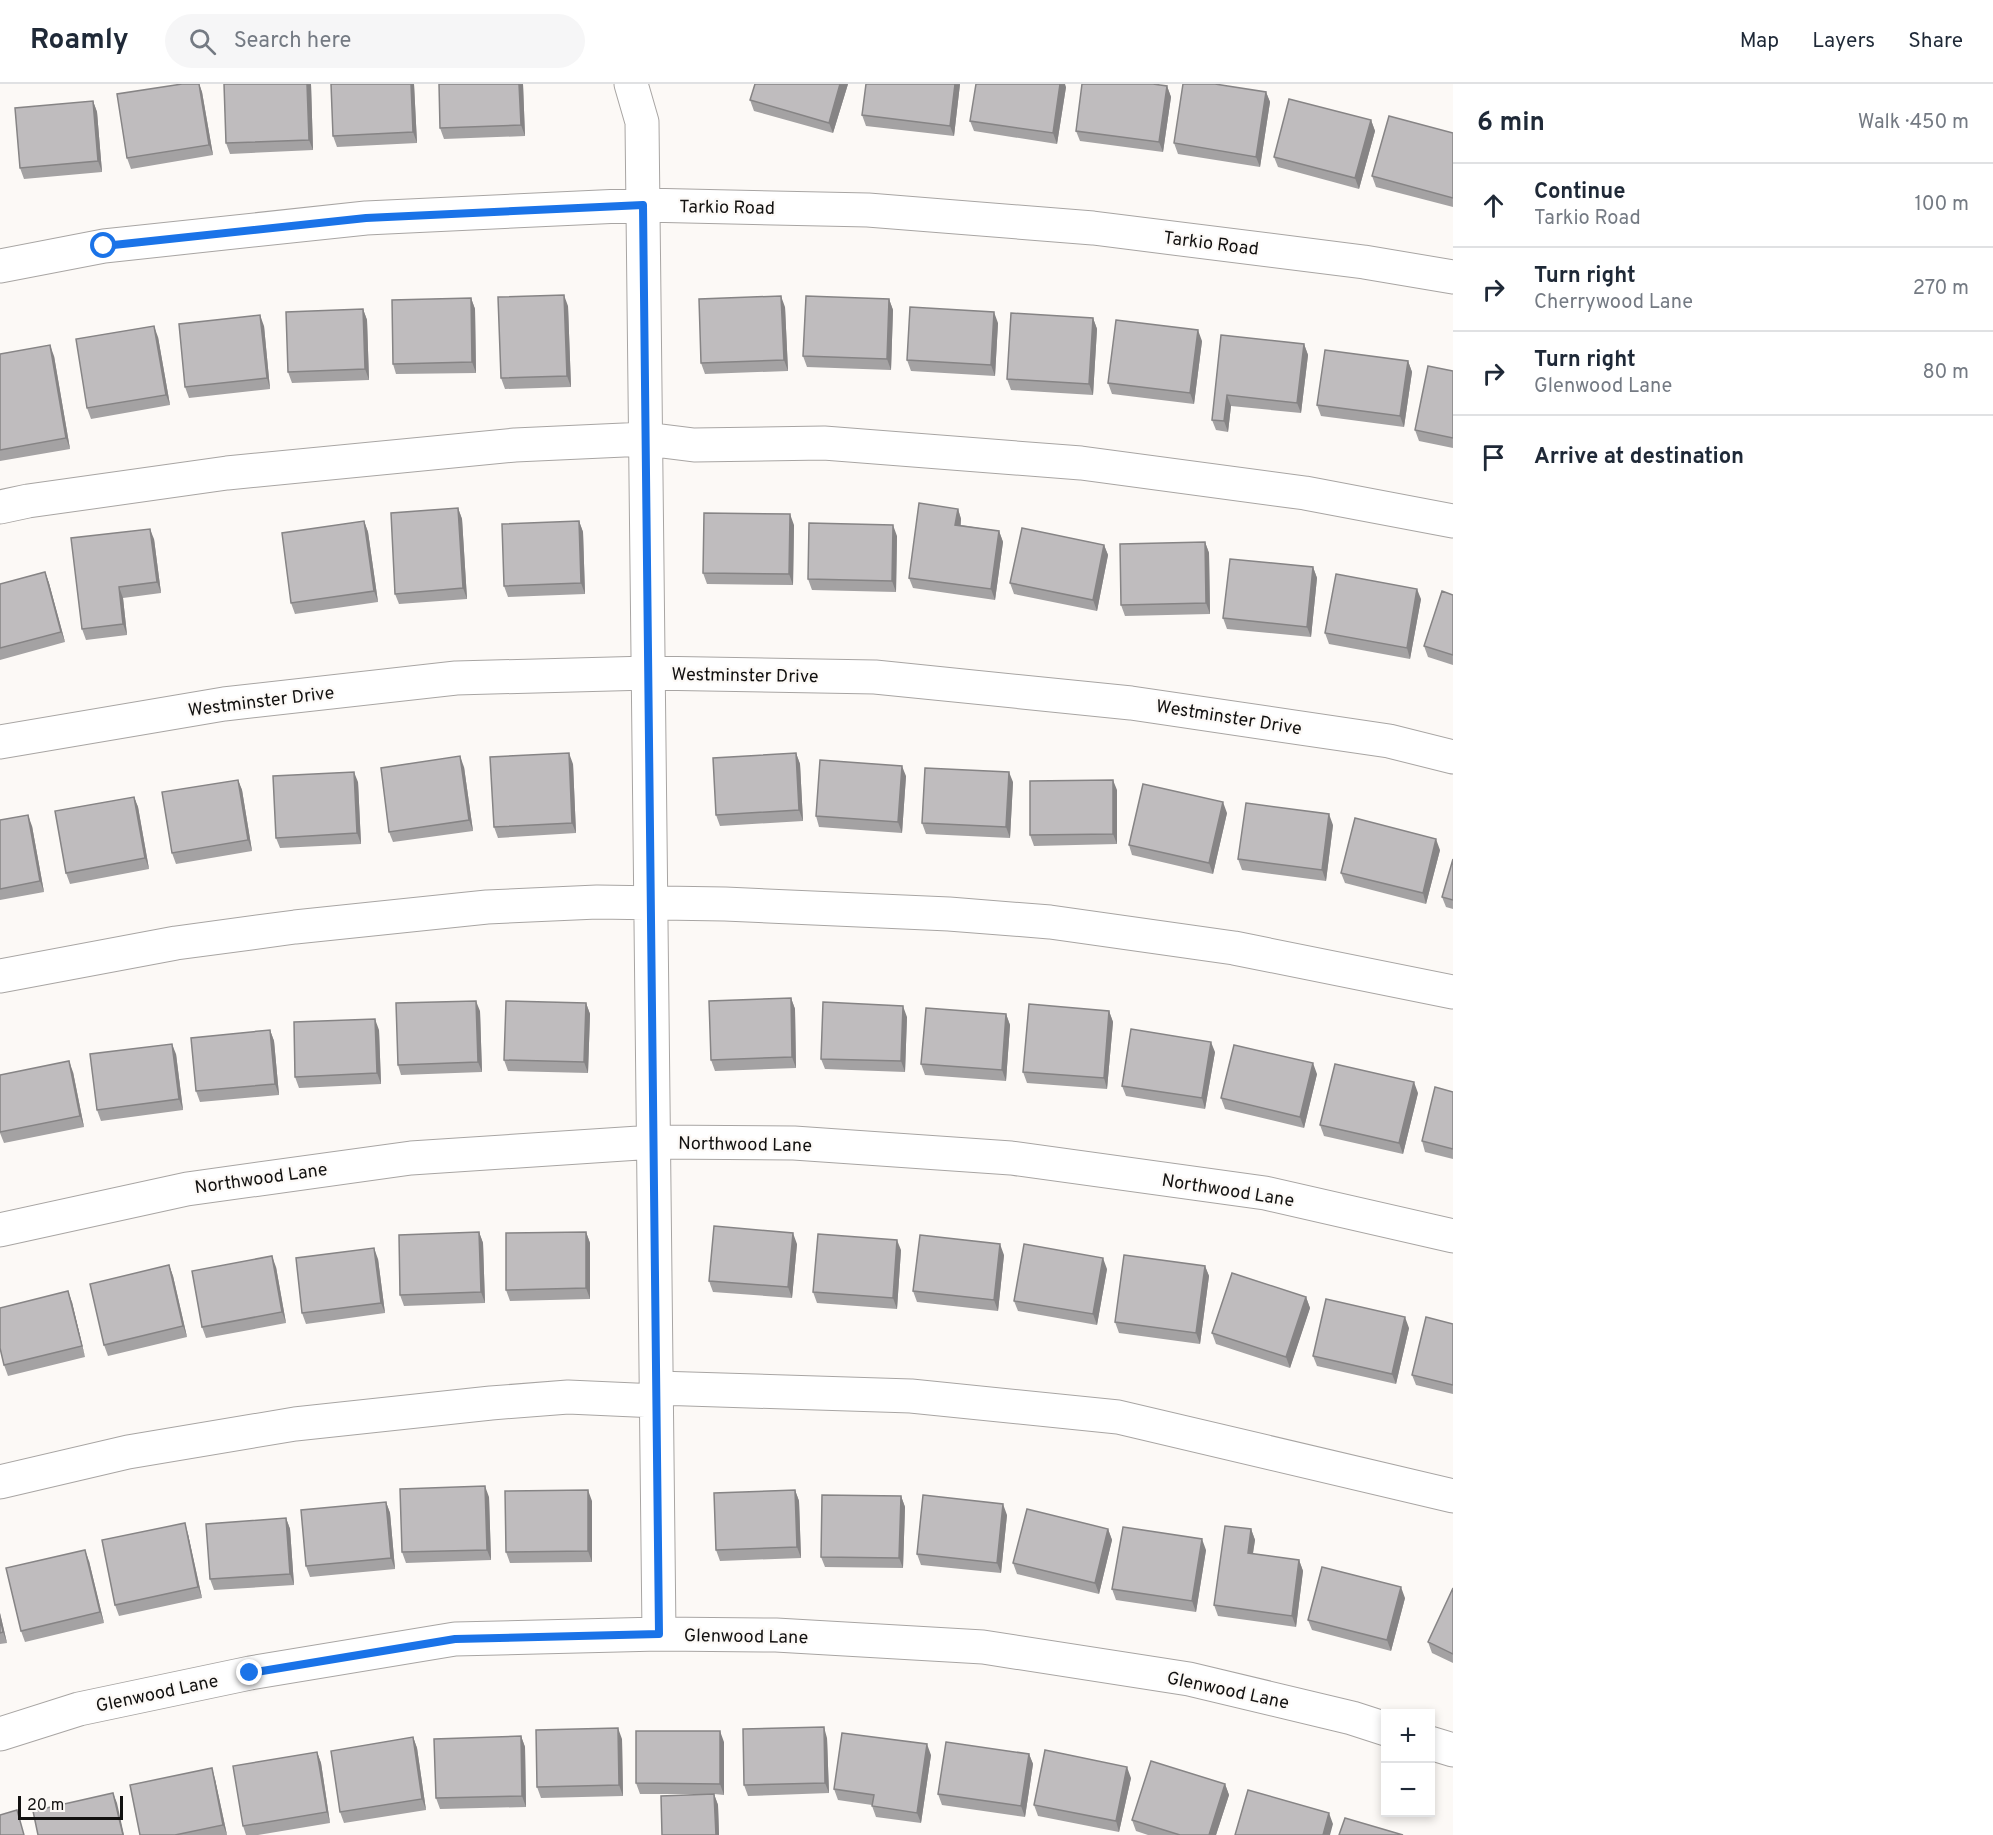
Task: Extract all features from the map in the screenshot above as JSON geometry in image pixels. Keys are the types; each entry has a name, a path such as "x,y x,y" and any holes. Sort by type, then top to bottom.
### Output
{"street":[{"path":"631,84 642,122 659,1634"},
{"name":"Tarkio Road","path":"0,267 104,246 366,218 643,205 868,210 1093,228 1364,262 1453,278"},
{"path":"0,507 227,473 515,445 646,439 694,445 824,443 1081,463 1305,493 1453,521"},
{"name":"Westminster Drive","path":"0,742 224,704 445,680 649,673 875,677 1131,703 1389,741 1453,757"},
{"path":"0,976 176,943 295,927 487,907 597,902 725,904 937,913 1050,922 1234,948 1453,992"},
{"name":"Northwood Lane","path":"0,1230 187,1189 411,1158 654,1142 794,1143 1011,1158 1265,1193 1453,1236"},
{"path":"0,1482 128,1452 295,1424 491,1403 568,1397 657,1395 911,1396 1118,1417 1453,1496"},
{"name":"Glenwood Lane","path":"0,1734 79,1708 250,1673 455,1639 659,1634 776,1635 983,1647 1189,1679 1381,1727"},
{"path":"1435,1744 1453,1750"}],"building":[{"path":"182,84 199,84 209,145 127,158 117,94"},
{"path":"224,84 307,84 309,140 226,143"},
{"path":"331,84 411,84 413,132 333,136"},
{"path":"439,84 519,84 521,125 440,128"},
{"path":"755,84 840,84 829,123 750,100"},
{"path":"866,84 955,84 950,126 862,115"},
{"path":"976,84 1060,84 1053,133 970,121"},
{"path":"1082,84 1167,86 1159,142 1076,131"},
{"path":"1183,84 1215,84 1266,92 1256,157 1174,143"},
{"path":"1289,99 1371,120 1355,178 1274,157"},
{"path":"93,101 98,161 20,168 15,108"},
{"path":"1389,116 1453,133 1453,198 1372,176"},
{"path":"564,295 567,376 501,378 498,297"},
{"path":"781,296 784,360 701,363 699,299"},
{"path":"806,296 889,299 887,359 803,356"},
{"path":"471,298 472,362 393,364 392,300"},
{"path":"910,307 994,312 991,365 907,360"},
{"path":"363,309 365,369 288,372 286,312"},
{"path":"1011,313 1093,318 1089,384 1007,379"},
{"path":"260,315 267,378 185,387 179,324"},
{"path":"1116,320 1198,330 1190,393 1108,383"},
{"path":"154,326 166,395 87,408 76,339"},
{"path":"1221,335 1304,344 1297,403 1227,395 1224,421 1212,420"},
{"path":"50,345 66,438 0,450 0,354"},
{"path":"1325,350 1408,361 1400,416 1317,405"},
{"path":"1428,366 1453,371 1453,438 1415,430"},
{"path":"919,503 958,509 955,525 999,531 991,589 909,578"},
{"path":"458,508 463,588 395,594 391,513"},
{"path":"704,513 790,514 789,574 703,573"},
{"path":"364,521 374,591 291,603 282,533"},
{"path":"579,521 581,583 504,586 502,524"},
{"path":"809,523 893,525 892,581 808,579"},
{"path":"1022,528 1104,545 1093,600 1010,583"},
{"path":"150,529 157,582 119,587 123,624 82,629 71,538"},
{"path":"1205,542 1206,603 1121,605 1120,544"},
{"path":"1230,559 1313,567 1307,627 1223,618"},
{"path":"45,572 61,632 0,648 0,584"},
{"path":"1336,574 1417,589 1407,648 1325,633"},
{"path":"1442,591 1453,595 1453,655 1424,646"},
{"path":"569,753 572,823 494,827 490,757"},
{"path":"796,753 799,810 716,815 713,758"},
{"path":"460,756 469,820 389,832 381,768"},
{"path":"820,760 902,766 898,822 816,816"},
{"path":"925,768 1009,772 1006,827 922,823"},
{"path":"354,772 357,833 276,838 273,776"},
{"path":"238,780 248,840 172,853 162,792"},
{"path":"1113,780 1113,834 1030,835 1030,781"},
{"path":"1143,784 1223,802 1209,863 1129,845"},
{"path":"134,797 145,858 66,873 55,811"},
{"path":"1246,803 1329,814 1322,870 1238,859"},
{"path":"28,815 40,881 0,889 0,820"},
{"path":"1355,818 1436,839 1423,893 1341,873"},
{"path":"1453,859 1453,900 1442,897"},
{"path":"791,998 792,1057 711,1060 709,1001"},
{"path":"476,1001 478,1062 398,1065 396,1003"},
{"path":"506,1001 586,1003 584,1062 504,1060"},
{"path":"823,1002 903,1006 901,1061 821,1059"},
{"path":"1029,1004 1109,1011 1104,1078 1023,1072"},
{"path":"926,1008 1006,1014 1002,1070 921,1064"},
{"path":"375,1019 377,1073 295,1077 294,1022"},
{"path":"1131,1029 1211,1042 1202,1098 1122,1086"},
{"path":"270,1030 275,1084 196,1091 191,1038"},
{"path":"172,1044 179,1099 97,1110 90,1054"},
{"path":"1234,1045 1313,1063 1300,1117 1221,1098"},
{"path":"69,1061 80,1116 0,1132 0,1075"},
{"path":"1335,1064 1414,1082 1399,1143 1320,1125"},
{"path":"1435,1087 1453,1092 1453,1149 1422,1141"},
{"path":"714,1226 793,1233 788,1287 709,1281"},
{"path":"479,1232 481,1292 400,1295 399,1235"},
{"path":"586,1232 586,1288 506,1290 506,1233"},
{"path":"818,1234 897,1240 893,1298 813,1292"},
{"path":"920,1235 1000,1244 994,1300 913,1291"},
{"path":"1024,1244 1103,1258 1093,1314 1014,1301"},
{"path":"374,1248 381,1303 302,1313 296,1258"},
{"path":"1124,1255 1205,1266 1196,1333 1115,1322"},
{"path":"272,1256 282,1312 202,1327 192,1271"},
{"path":"169,1265 183,1326 104,1345 90,1284"},
{"path":"1232,1273 1306,1297 1286,1357 1212,1333"},
{"path":"68,1291 82,1346 4,1365 0,1348 0,1308"},
{"path":"1326,1299 1405,1317 1392,1374 1313,1356"},
{"path":"1426,1317 1453,1324 1453,1385 1412,1375"},
{"path":"485,1486 487,1550 402,1552 400,1489"},
{"path":"588,1490 588,1551 506,1552 505,1491"},
{"path":"795,1490 797,1547 716,1550 714,1493"},
{"path":"822,1495 901,1496 899,1558 821,1557"},
{"path":"923,1495 1003,1504 997,1563 917,1554"},
{"path":"386,1502 391,1558 306,1566 301,1510"},
{"path":"1027,1509 1108,1529 1095,1583 1013,1563"},
{"path":"286,1518 290,1574 210,1579 206,1524"},
{"path":"185,1523 198,1587 115,1605 102,1540"},
{"path":"1225,1526 1251,1529 1248,1553 1299,1560 1292,1616 1214,1605"},
{"path":"1123,1527 1202,1539 1192,1601 1112,1589"},
{"path":"85,1550 100,1612 21,1631 6,1568"},
{"path":"1322,1567 1401,1587 1387,1640 1308,1620"},
{"path":"1453,1588 1453,1654 1428,1642"},
{"path":"824,1727 825,1783 744,1785 743,1729"},
{"path":"618,1728 619,1785 537,1787 536,1730"},
{"path":"636,1731 720,1731 720,1784 636,1783"},
{"path":"842,1733 927,1744 917,1813 872,1806 874,1795 834,1789"},
{"path":"521,1736 522,1796 436,1798 434,1739"},
{"path":"413,1737 422,1799 340,1812 331,1751"},
{"path":"946,1742 1029,1754 1021,1806 938,1794"},
{"path":"1045,1750 1127,1767 1116,1821 1034,1805"},
{"path":"317,1752 327,1812 243,1826 233,1766"},
{"path":"1151,1761 1225,1784 1209,1835 1180,1835 1132,1820"},
{"path":"212,1768 223,1825 175,1835 140,1835 130,1785"},
{"path":"1248,1790 1329,1813 1323,1835 1235,1835"},
{"path":"113,1793 123,1835 38,1835 33,1811"},
{"path":"714,1794 716,1835 662,1835 661,1796"},
{"path":"17,1810 24,1835 0,1835 0,1815"},
{"path":"1345,1818 1403,1835 1339,1835"}],"route":[{"path":"104,246 366,218 643,205 659,1634 455,1639 250,1673"}]}
